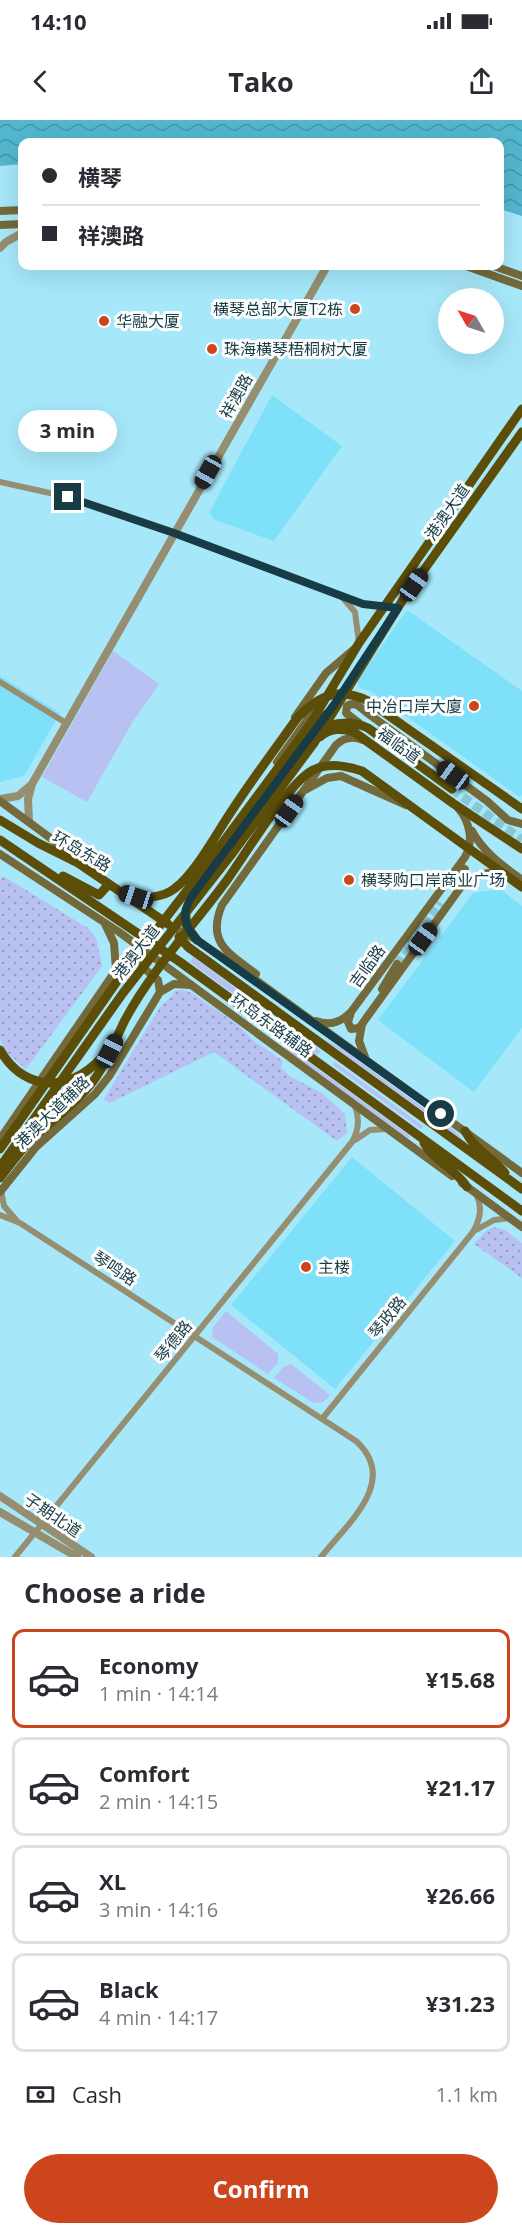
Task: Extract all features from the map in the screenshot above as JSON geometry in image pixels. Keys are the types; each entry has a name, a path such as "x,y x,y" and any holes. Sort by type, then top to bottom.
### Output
{"main road":[{"path":"0,224 18,225"},
{"path":"477,270 522,286"},
{"path":"504,270 522,276"},
{"name":"港澳大道","path":"0,1149 118,980 165,926 195,880 309,726 339,674 383,608 522,409"},
{"name":"港澳大道","path":"0,1167 123,993 231,855 314,743 398,608 522,432"},
{"path":"177,886 326,673 359,644"},
{"path":"122,892 145,898 167,893 177,886 246,805 339,674"},
{"path":"197,940 186,926 187,904 354,676"},
{"path":"237,884 227,884 212,870 207,851 298,717 318,700 338,693 346,693 368,702 522,809"},
{"name":"福临道","path":"452,789 361,725 346,713 346,709 351,704 355,704 508,819 522,824"},
{"name":"福临道","path":"324,728 344,722 361,725"},
{"name":"福临道","path":"314,743 326,732 345,729 360,736 454,804 522,849"},
{"path":"292,1007 256,974 225,950 217,936 217,917 222,905 340,741 355,738 372,745"},
{"path":"0,1050 14,1069 24,1076 54,1083 81,1076 92,1068 104,1054 157,972 283,802 297,784 312,771 327,765 351,767 362,771 522,887"},
{"path":"302,792 327,778 341,776 415,809"},
{"path":"0,800 62,847 78,863"},
{"path":"454,804 483,849 519,878"},
{"name":"环岛东路","path":"0,820 78,863 122,892 188,947 522,1189"},
{"name":"吉临路","path":"305,1016 321,1022 334,1023 341,1021 351,1012 468,852 470,835 467,823"},
{"name":"环岛东路","path":"0,840 177,960 522,1211"},
{"name":"环岛东路辅路","path":"0,854 104,922 194,986 522,1227"},
{"path":"0,1178 17,1155 78,1098 94,1079 154,967 231,855"},
{"path":"39,865 99,895 109,884"},
{"path":"452,876 458,869 465,869 466,878 461,887"},
{"name":"吉临路","path":"371,1064 360,1047 360,1033 364,1022 461,887 475,876 495,871 519,878"},
{"path":"104,922 114,943 116,970 130,962 140,965 158,980 160,992 174,984 194,986"},
{"name":"环岛东路辅路","path":"165,926 197,940 522,1173"},
{"path":"372,1008 389,974 397,964"},
{"name":"港澳大道辅路","path":"0,1139 116,970"},
{"name":"港澳大道辅路","path":"1,1191 36,1147 94,1094 110,1075 160,992"},
{"path":"351,1012 348,1022 351,1029 359,1028 364,1022"},
{"path":"465,1131 473,1145 496,1162 512,1182"},
{"path":"422,1138 432,1154 455,1171 471,1190"}],"street":[{"path":"0,224 3,210"},
{"path":"0,248 18,235"},
{"name":"祥澳路","path":"29,822 28,799 32,784 323,270"},
{"path":"0,482 68,497 174,533 363,604 398,608"},
{"path":"341,596 355,612 359,644"},
{"path":"0,682 66,723"},
{"path":"0,800 18,796 32,784"},
{"name":"琴德路","path":"15,1557 352,1142 358,1131 358,1122 352,1102"},
{"name":"琴德路","path":"352,1142 370,1131 389,1129"},
{"path":"471,1190 481,1209 473,1233"},
{"path":"1,1191 4,1206 20,1223"},
{"path":"0,1215 20,1223"},
{"path":"473,1233 494,1220 510,1218"},
{"name":"琴鸣路","path":"20,1223 195,1336"},
{"name":"琴政路","path":"322,1419 473,1233"},
{"path":"195,1336 363,1448 372,1465 374,1475 372,1485 364,1503 321,1557"},
{"name":"子期北道","path":"0,1496 91,1557"},
{"name":"子期北道","path":"0,1512 77,1557"}],"shaded area":[{"path":"272,395 342,446 274,541 215,520 209,513"},
{"name":"中冶口岸大廈","path":"407,610 522,691 522,795 520,797 372,692 359,688 358,680"},
{"path":"113,651 159,684 132,723 87,802 42,777"},
{"path":"0,676 60,713 24,776 0,782"},
{"path":"3,876 88,928 96,938 102,966 26,1069 6,1052 0,1039 0,880"},
{"path":"500,889 522,906 522,1028 474,1092 378,1020 473,893"},
{"path":"193,957 321,1051 317,1055 190,962"},
{"path":"183,990 192,993 238,1025 254,1041 283,1061 281,1068 291,1077 322,1093 345,1114 347,1133 337,1141 214,1052 110,1103 104,1099 160,1007 173,995 174,991"},
{"path":"324,1039 338,1046 456,1132 464,1141"},
{"path":"286,1046 410,1136 408,1139 284,1049"},
{"path":"335,1062 423,1126 421,1129 333,1065"},
{"path":"352,1157 455,1241 335,1389 231,1305"},
{"path":"494,1227 505,1230 522,1243 522,1278 474,1244 487,1230"},
{"path":"226,1311 278,1354 278,1363 268,1374 212,1337 213,1327"},
{"path":"291,1364 330,1395 322,1402 315,1403 274,1378 283,1367"}],"water":[{"path":"0,120 522,120 522,216 504,210 504,138 18,138 18,164 0,166"}],"tunnel":[{"path":"452,789 522,840"},
{"path":"397,964 441,903"}],"place":[{"name":"横琴总部大厦T2栋","path":"355,309"},
{"name":"华融大厦","path":"104,321"},
{"name":"珠海横琴梧桐树大厦","path":"212,349"},
{"name":"中冶口岸大廈","path":"474,706"},
{"name":"横琴购口岸商业广场","path":"349,880"},
{"name":"主楼","path":"306,1267"}],"route":[{"path":"68,497 174,533 363,604 398,608 336,702 192,896 187,904 185,916 186,926 197,940 441,1114"}]}
